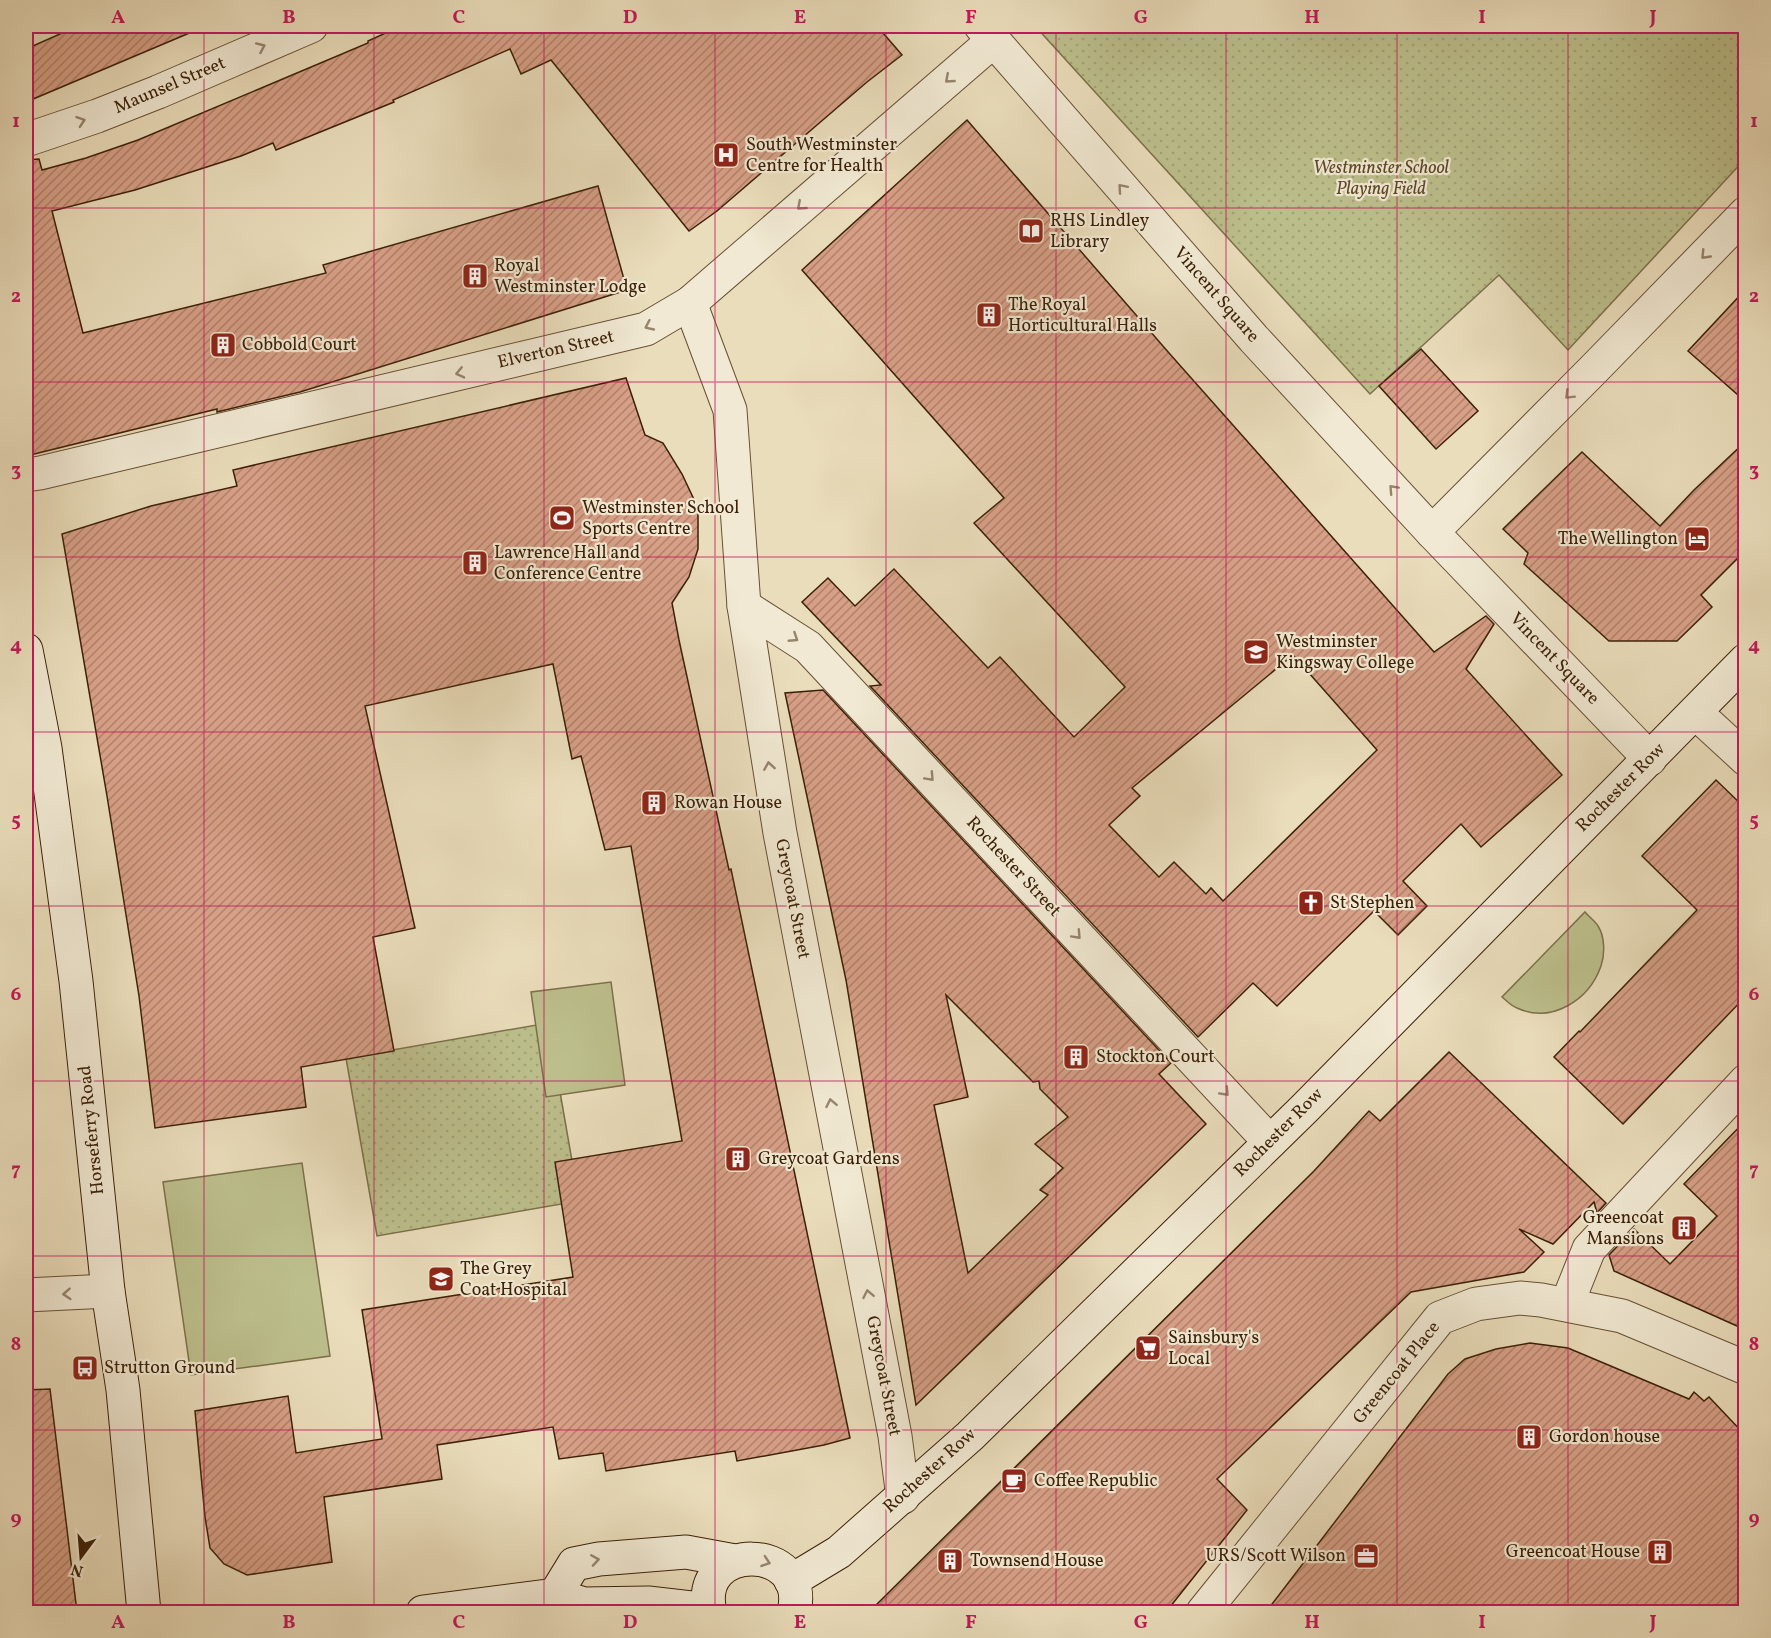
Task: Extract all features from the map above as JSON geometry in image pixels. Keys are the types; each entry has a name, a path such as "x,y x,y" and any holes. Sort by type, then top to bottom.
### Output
{"street":[{"name":"Maunsel Street","path":"26,140 158,92 311,26"},
{"name":"Elverton Street","path":"26,475 646,329 690,303 987,33"},
{"name":"Vincent Square","path":"987,33 1254,339 1432,532 1650,759"},
{"path":"1432,532 1746,213"},
{"name":"Greycoat Street","path":"690,303 730,410 744,606 780,833 893,1424 903,1497"},
{"name":"Rochester Street","path":"744,606 808,647 1270,1142"},
{"name":"Horseferry Road","path":"26,650 35,745 76,981 108,1291 123,1390 144,1612"},
{"name":"Rochester Row","path":"793,1597 839,1552 903,1497 1028,1380 1270,1142 1746,660"},
{"path":"1696,713 1746,759"},
{"path":"1567,1304 1589,1249 1746,1081"},
{"path":"26,1295 108,1291"},
{"name":"Greencoat Place","path":"1203,1612 1440,1318 1476,1304 1520,1298 1541,1299 1622,1316 1746,1368"},
{"path":"555,1595 574,1564 582,1562 686,1552 735,1561"},
{"path":"423,1612 503,1607 555,1595 584,1604 648,1603 710,1612 708,1599 716,1576 735,1561 748,1558 773,1563 783,1571 793,1597"}],"green space":[{"name":"Westminster School Playing Field","path":"1035,26 1745,26 1745,159 1568,350 1499,275 1370,394"},
{"path":"1585,912 1598,926 1604,946 1601,966 1588,989 1568,1006 1556,1011 1530,1012 1511,1005 1502,997"},
{"path":"611,982 625,1085 546,1097 531,992"},
{"path":"548,1023 579,1201 377,1236 346,1058"},
{"path":"302,1163 330,1356 191,1375 163,1182"}],"building":[{"path":"78,26 206,26 26,102 26,49"},
{"path":"401,26 877,26 902,55 867,82 717,211 689,231 551,60 521,74 510,49 393,100 394,102 276,150 273,143 241,156 135,190 52,211 83,333 326,273 323,265 598,186 627,290 300,392 217,412 217,409 30,455 26,437 26,160 39,159 42,170 138,140 368,43"},
{"path":"967,120 1169,353 1434,652 1486,616 1494,624 1466,669 1562,775 1481,847 1461,824 1403,881 1427,906 1398,935 1374,911 1277,1006 1253,983 1198,1037 870,686 881,685 802,602 828,578 855,606 894,569 988,668 1000,657 1074,737 1125,687 974,523 1004,498 802,270","holes":["1293,655 1377,750 1223,901 1211,888 1206,894 1174,862 1159,877 1109,825 1140,796 1132,788"]},
{"path":"1746,289 1746,402 1688,351"},
{"path":"1421,349 1478,411 1436,449 1379,386"},
{"path":"626,378 645,435 663,443 682,474 698,508 698,549 689,577 672,603 729,870 731,869 850,1438 737,1461 735,1451 606,1471 603,1453 559,1459 553,1427 437,1445 442,1479 324,1497 332,1562 247,1575 224,1564 210,1548 195,1411 288,1396 296,1453 382,1439 362,1310 573,1277 555,1162 682,1141 631,846 605,850 581,756 572,759 553,664 365,706 415,928 373,937 394,1051 301,1067 306,1107 155,1128 139,996 62,534 151,506 237,486 233,470"},
{"name":"The Wellington","path":"1746,441 1746,550 1701,595 1712,607 1677,641 1609,641 1524,564 1528,553 1503,529 1582,452 1660,526"},
{"path":"823,690 1171,1063 1159,1074 1206,1124 916,1405 846,980 785,693","holes":["946,995 1033,1082 1039,1081 1040,1089 1068,1117 1035,1144 1063,1168 1040,1190 1048,1195 968,1273 934,1105 968,1097"]},
{"path":"1716,780 1746,809 1746,996 1623,1124 1554,1057 1697,910 1642,856"},
{"path":"1449,1052 1606,1203 1597,1213 1594,1202 1553,1244 1519,1229 1544,1252 1524,1272 1411,1292 1217,1479 1247,1510 1166,1612 869,1612 1314,1171 1369,1111 1380,1121"},
{"name":"Greencoat Mansions","path":"1746,1120 1746,1330 1614,1271 1609,1255 1634,1229 1670,1264 1717,1216 1684,1184"},
{"path":"1530,1343 1568,1348 1689,1399 1694,1392 1704,1401 1709,1397 1746,1436 1746,1612 1266,1612 1448,1374 1465,1359 1496,1349"},
{"path":"50,1389 77,1612 26,1612 26,1390"}],"place":[{"name":"South Westminster Centre for Health","path":"726,155"},
{"name":"RHS Lindley Library","path":"1031,231"},
{"name":"Royal Westminster Lodge","path":"475,276"},
{"name":"The Royal Horticultural Halls","path":"989,315"},
{"name":"Cobbold Court","path":"223,345"},
{"name":"Westminster School Sports Centre","path":"562,518"},
{"name":"The Wellington","path":"1697,539"},
{"name":"Lawrence Hall and Conference Centre","path":"475,563"},
{"name":"Westminster Kingsway College","path":"1256,652"},
{"name":"Rowan House","path":"654,803"},
{"name":"St Stephen","path":"1311,903"},
{"name":"Stockton Court","path":"1076,1057"},
{"name":"Greycoat Gardens","path":"738,1159"},
{"name":"Greencoat Mansions","path":"1684,1228"},
{"name":"The Grey Coat Hospital","path":"441,1279"},
{"name":"Sainsbury's Local","path":"1148,1348"},
{"name":"Strutton Ground","path":"85,1368"},
{"name":"Gordon house","path":"1529,1437"},
{"name":"Coffee Republic","path":"1014,1481"},
{"name":"Greencoat House","path":"1660,1552"},
{"name":"URS/Scott Wilson","path":"1366,1556"},
{"name":"Townsend House","path":"950,1561"}]}
